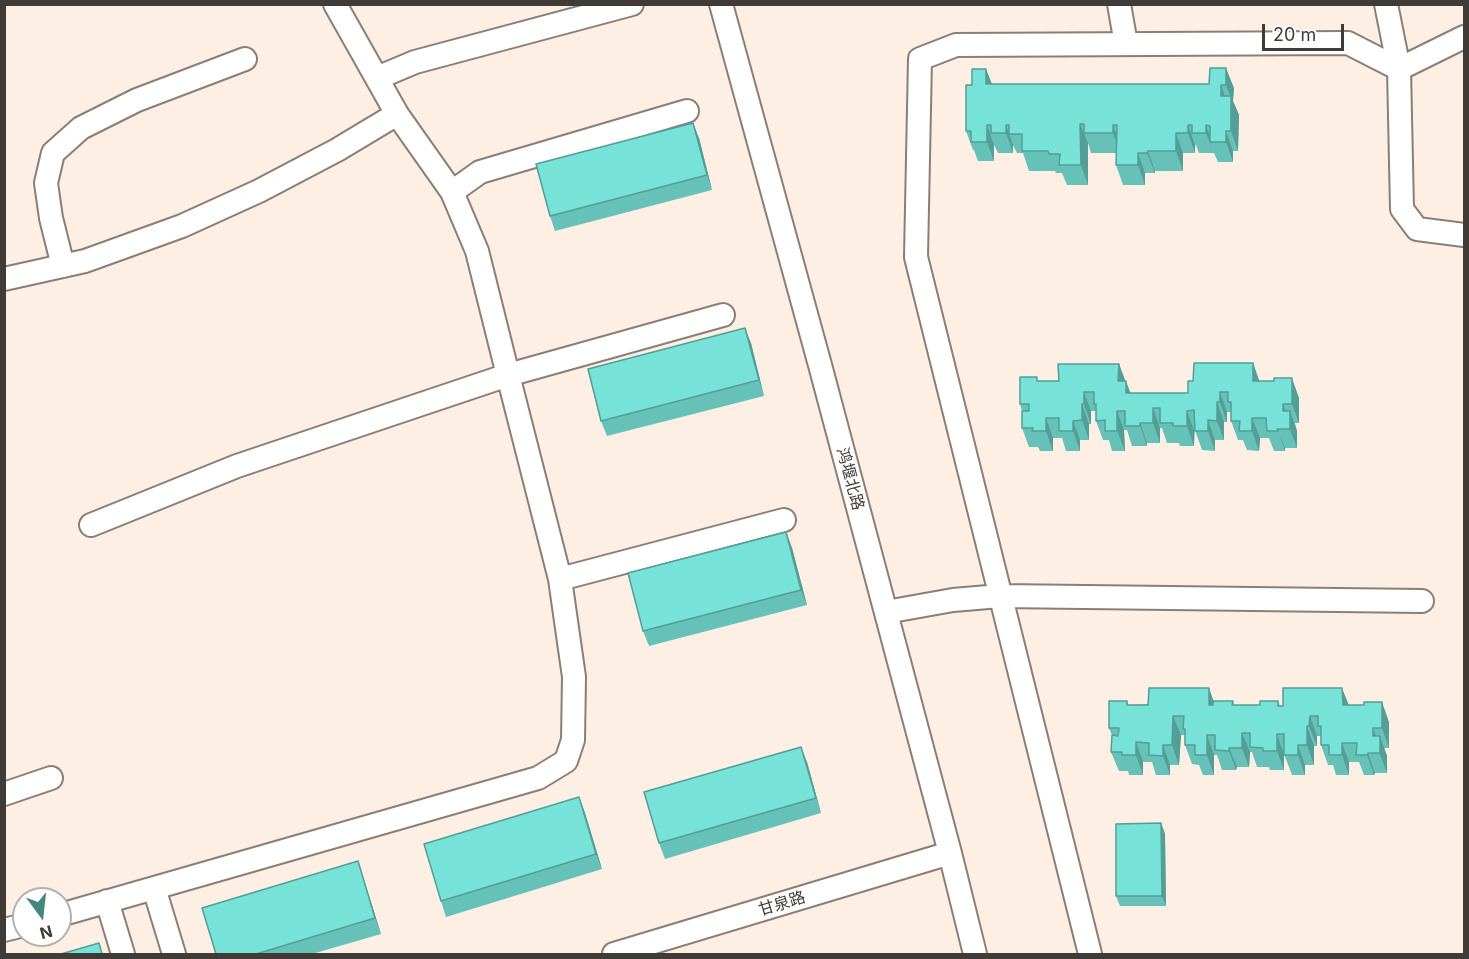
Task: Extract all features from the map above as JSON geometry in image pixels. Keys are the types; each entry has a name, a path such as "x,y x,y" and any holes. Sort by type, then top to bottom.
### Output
{"street":[{"path":"72,911 538,778 566,761 573,740 574,676 560,579 477,251 452,192 397,114 335,4"},
{"path":"377,78 415,62 632,4"},
{"name":"鸿堰北路","path":"721,4 886,612 975,954"},
{"path":"1119,4 1126,44"},
{"path":"1386,4 1399,69 1402,209 1418,229 1464,235"},
{"path":"1399,69 1464,37"},
{"path":"1090,954 916,257 920,59 957,45 1348,43 1399,69"},
{"path":"63,266 45,183 53,153 81,128 138,100 245,59"},
{"path":"452,192 480,172 687,111"},
{"path":"4,279 85,261 182,226 259,191 338,150 397,114"},
{"path":"91,525 237,466 507,375 723,315"},
{"path":"560,579 784,520"},
{"path":"886,612 953,600 1000,596 1422,601"},
{"path":"4,794 51,778"},
{"name":"甘泉路","path":"614,954 950,853"},
{"path":"154,888 174,954"},
{"path":"107,901 123,954"}],"building":[{"path":"1210,68 1226,68 1226,85 1221,85 1221,96 1231,96 1231,131 1226,131 1226,142 1210,142 1210,126 1206,125 1206,133 1192,133 1192,125 1188,125 1188,133 1176,133 1176,151 1138,153 1138,165 1116,165 1117,125 1113,125 1113,133 1084,133 1084,124 1080,124 1081,165 1059,165 1060,154 1049,154 1048,151 1022,151 1022,134 1009,134 1009,125 1006,125 1006,133 991,133 991,125 987,125 987,142 971,142 971,131 966,131 966,85 972,85 972,69 986,69 986,84 1209,84"},
{"path":"693,123 707,175 550,216 536,164"},
{"path":"745,328 759,380 601,421 588,369"},
{"path":"1194,363 1253,363 1253,381 1292,378 1292,404 1283,404 1283,411 1290,411 1290,429 1267,431 1266,418 1252,418 1252,431 1239,431 1240,421 1231,421 1231,402 1228,402 1228,392 1220,392 1220,402 1217,402 1217,421 1208,420 1208,431 1195,431 1194,410 1187,411 1187,426 1173,426 1173,423 1160,423 1160,408 1153,408 1153,423 1125,426 1125,411 1117,411 1117,431 1105,431 1105,420 1096,421 1094,392 1084,392 1082,420 1073,421 1073,431 1059,431 1059,418 1046,418 1046,431 1022,428 1022,411 1029,411 1029,404 1020,404 1020,377 1037,377 1037,381 1059,381 1058,364 1119,364 1118,381 1126,381 1126,393 1188,393 1188,381 1193,381"},
{"path":"786,532 801,590 643,631 628,573"},
{"path":"1149,688 1209,688 1209,705 1213,705 1213,701 1233,701 1232,705 1260,705 1260,701 1278,701 1278,706 1283,706 1283,688 1342,688 1343,705 1382,702 1382,728 1373,728 1373,736 1380,736 1380,753 1356,755 1357,743 1342,743 1342,755 1329,755 1329,745 1321,745 1321,726 1318,726 1318,716 1310,716 1309,726 1307,726 1307,745 1298,745 1298,755 1284,755 1284,734 1277,734 1277,751 1263,751 1263,748 1250,747 1250,733 1242,733 1242,748 1229,748 1229,751 1215,750 1215,735 1207,735 1207,755 1195,755 1195,745 1185,745 1184,716 1173,716 1172,745 1163,745 1163,756 1149,755 1149,743 1136,742 1136,755 1111,752 1112,735 1118,736 1119,728 1109,728 1109,701 1127,701 1127,705 1148,705"},
{"path":"801,747 816,798 659,843 644,792"},
{"path":"579,797 596,854 441,901 424,844"},
{"path":"1161,823 1162,896 1116,896 1116,824"},
{"path":"358,861 375,918 256,954 216,954 202,908"},
{"path":"99,943 102,954 61,954"}]}
